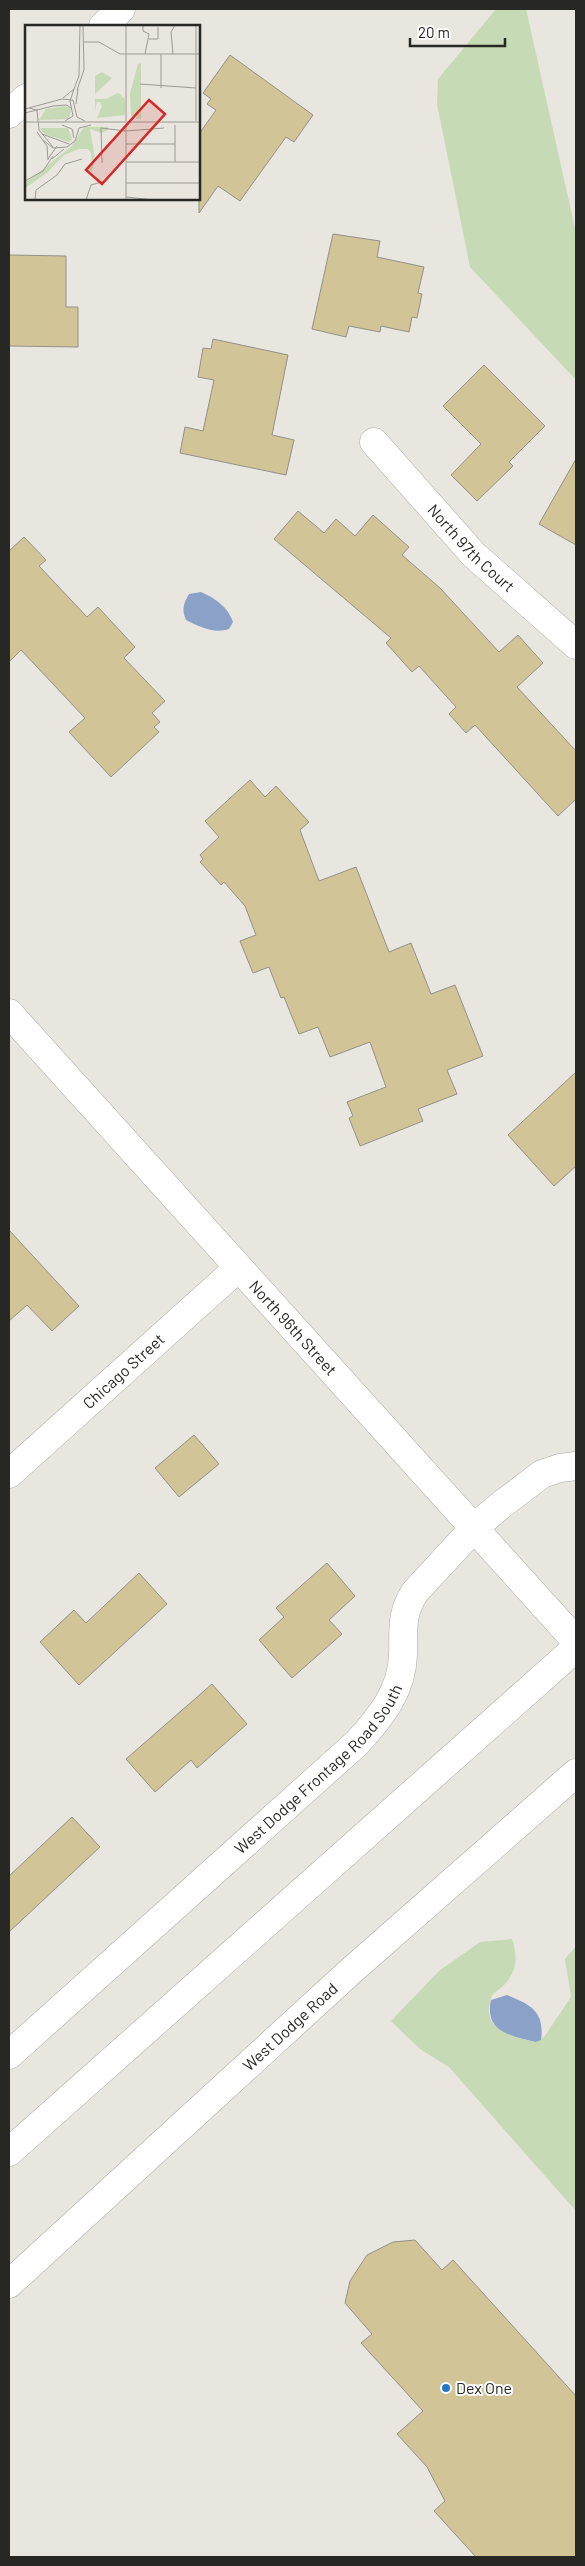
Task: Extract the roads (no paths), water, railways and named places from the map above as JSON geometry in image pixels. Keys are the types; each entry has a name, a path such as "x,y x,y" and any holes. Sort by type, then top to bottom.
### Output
{"main road":[{"path":"104,25 121,9"},
{"path":"9,114 25,99"},
{"name":"North 97th Court","path":"374,442 474,555 576,645"},
{"name":"North 96th Street","path":"9,1013 576,1641"},
{"name":"Chicago Street","path":"9,1474 238,1268"},
{"name":"West Dodge Frontage Road South","path":"9,2056 357,1743 375,1723 394,1693 401,1670 403,1656 402,1624 408,1602 429,1574 475,1527 542,1474 560,1468 576,1466"},
{"path":"9,2152 576,1648"},
{"name":"West Dodge Road","path":"9,2284 345,1977 576,1773"}],"water":[{"path":"201,592 216,600 228,612 233,622 229,629 212,630 186,620 183,609 187,597 189,594"},
{"path":"507,1995 523,2002 538,2015 542,2030 541,2040 536,2042 509,2035 496,2026 490,2011 491,2000"}],"place":[{"name":"Dex One","path":"446,2388"}]}
